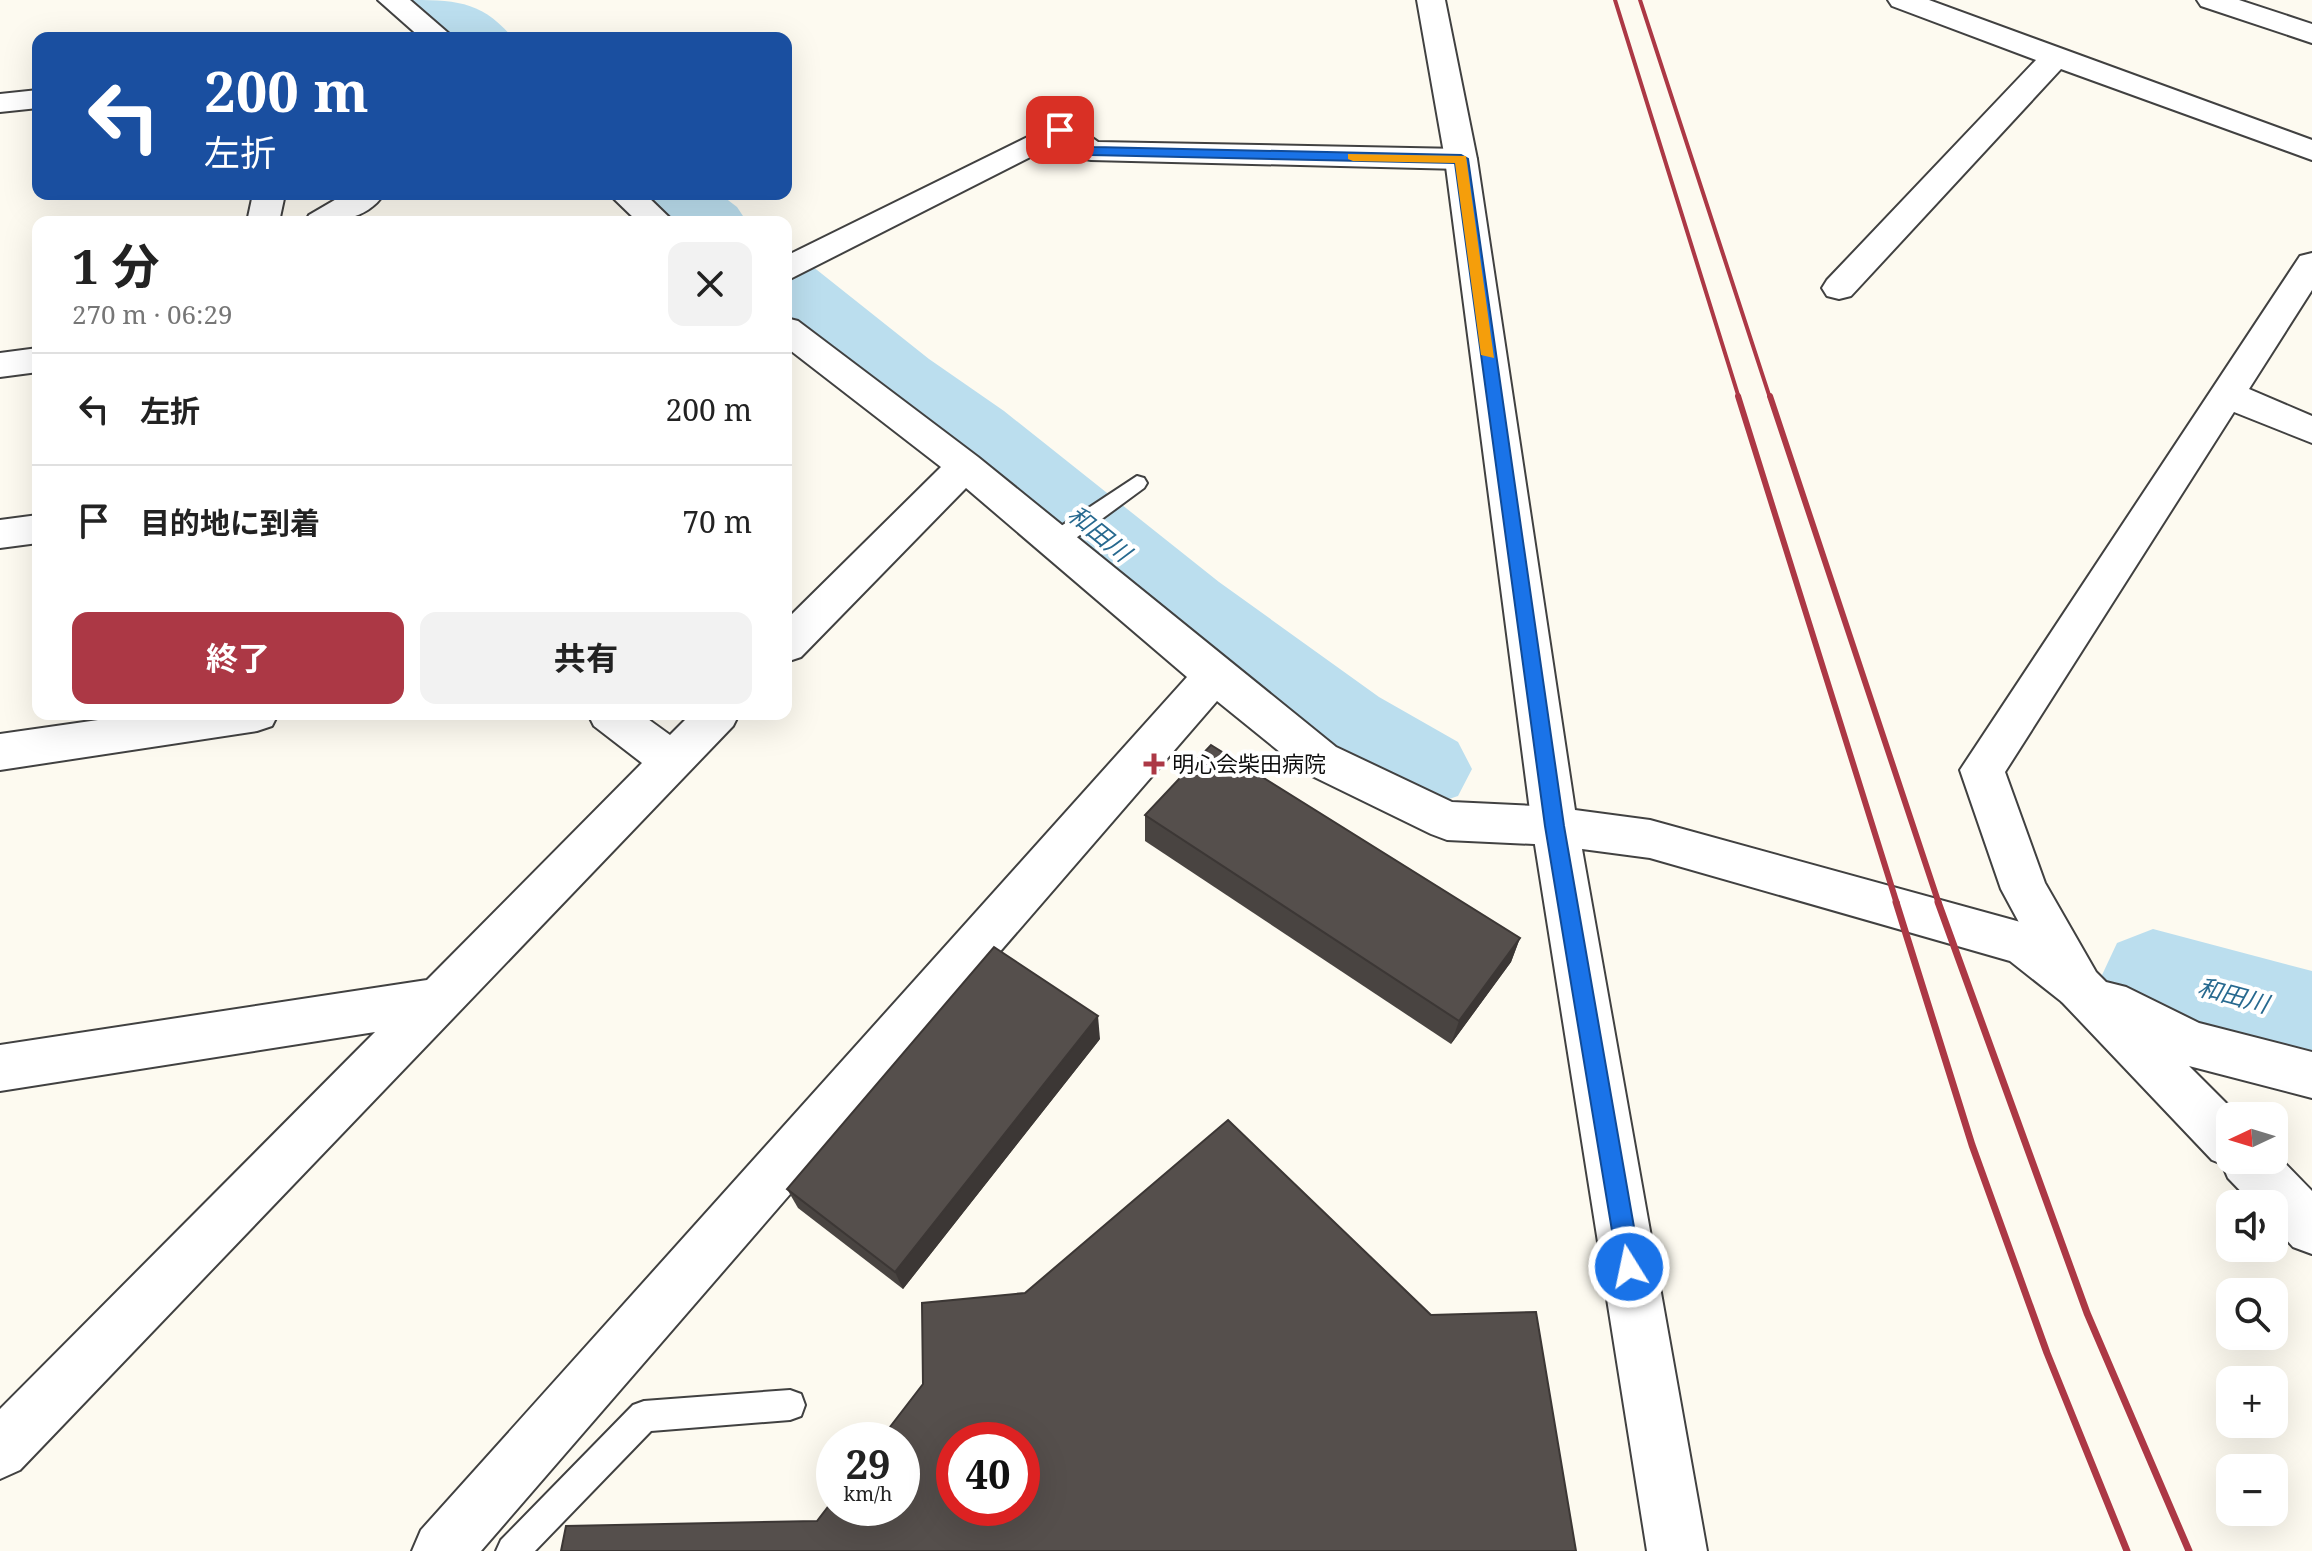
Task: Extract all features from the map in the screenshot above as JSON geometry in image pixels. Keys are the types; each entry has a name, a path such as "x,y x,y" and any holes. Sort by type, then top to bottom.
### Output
{"street":[{"path":"392,0 432,32"},
{"path":"1431,0 1461,159 1555,826 1677,1551"},
{"path":"1902,0 2312,151"},
{"path":"2211,0 2273,9 2312,34"},
{"path":"1839,288 2055,57"},
{"path":"0,103 32,100"},
{"path":"799,264 1060,130 1091,151 1461,159"},
{"path":"331,216 358,200"},
{"path":"2312,264 1982,770 2024,889 2079,987 2191,1044 2312,1075"},
{"path":"792,334 1062,537 1214,675 1321,760 1447,821 1555,826 1650,839 2024,944 2079,987 2216,1129"},
{"path":"0,365 32,361"},
{"path":"2226,394 2312,430"},
{"path":"792,640 965,466"},
{"path":"0,534 32,530"},
{"path":"442,1551 1214,675"},
{"path":"0,752 216,720"},
{"path":"617,720 672,761"},
{"path":"0,1450 712,720"},
{"path":"0,1068 437,1000"},
{"path":"2260,1174 2312,1228"}],"lane":[{"path":"1062,537 1137,483"},
{"path":"512,1551 644,1416 790,1405"}],"building":[{"path":"1211,745 1520,938 1459,1021 1145,815"},
{"path":"994,947 1098,1016 895,1272 787,1189"},
{"path":"1228,1120 1431,1315 1536,1312 1576,1551 561,1551 566,1526 816,1521 816,1526 920,1526 920,1422 894,1422 923,1384 922,1303 1025,1293"}],"waterway":[{"name":"和田川","path":"435,0 475,32"},
{"name":"和田川","path":"684,200 704,216"},
{"name":"和田川","path":"792,287 902,377 976,430 1188,605 1347,723 1425,769"},
{"name":"和田川","path":"2153,975 2312,1018"}],"railway":[{"path":"1615,0 1739,398"},
{"path":"1640,0 1770,398"},
{"path":"1738,396 1897,904"},
{"path":"1770,396 1939,904"},
{"path":"1896,902 1972,1145 2047,1353 2127,1551"},
{"path":"1938,902 2087,1313 2189,1551"}],"slow traffic":[{"path":"1353,157 1461,159 1489,355"}],"place":[{"name":"明心会柴田病院","path":"1154,764"}],"route":[{"path":"1060,130 1091,151 1461,159 1555,826 1629,1267"}]}
